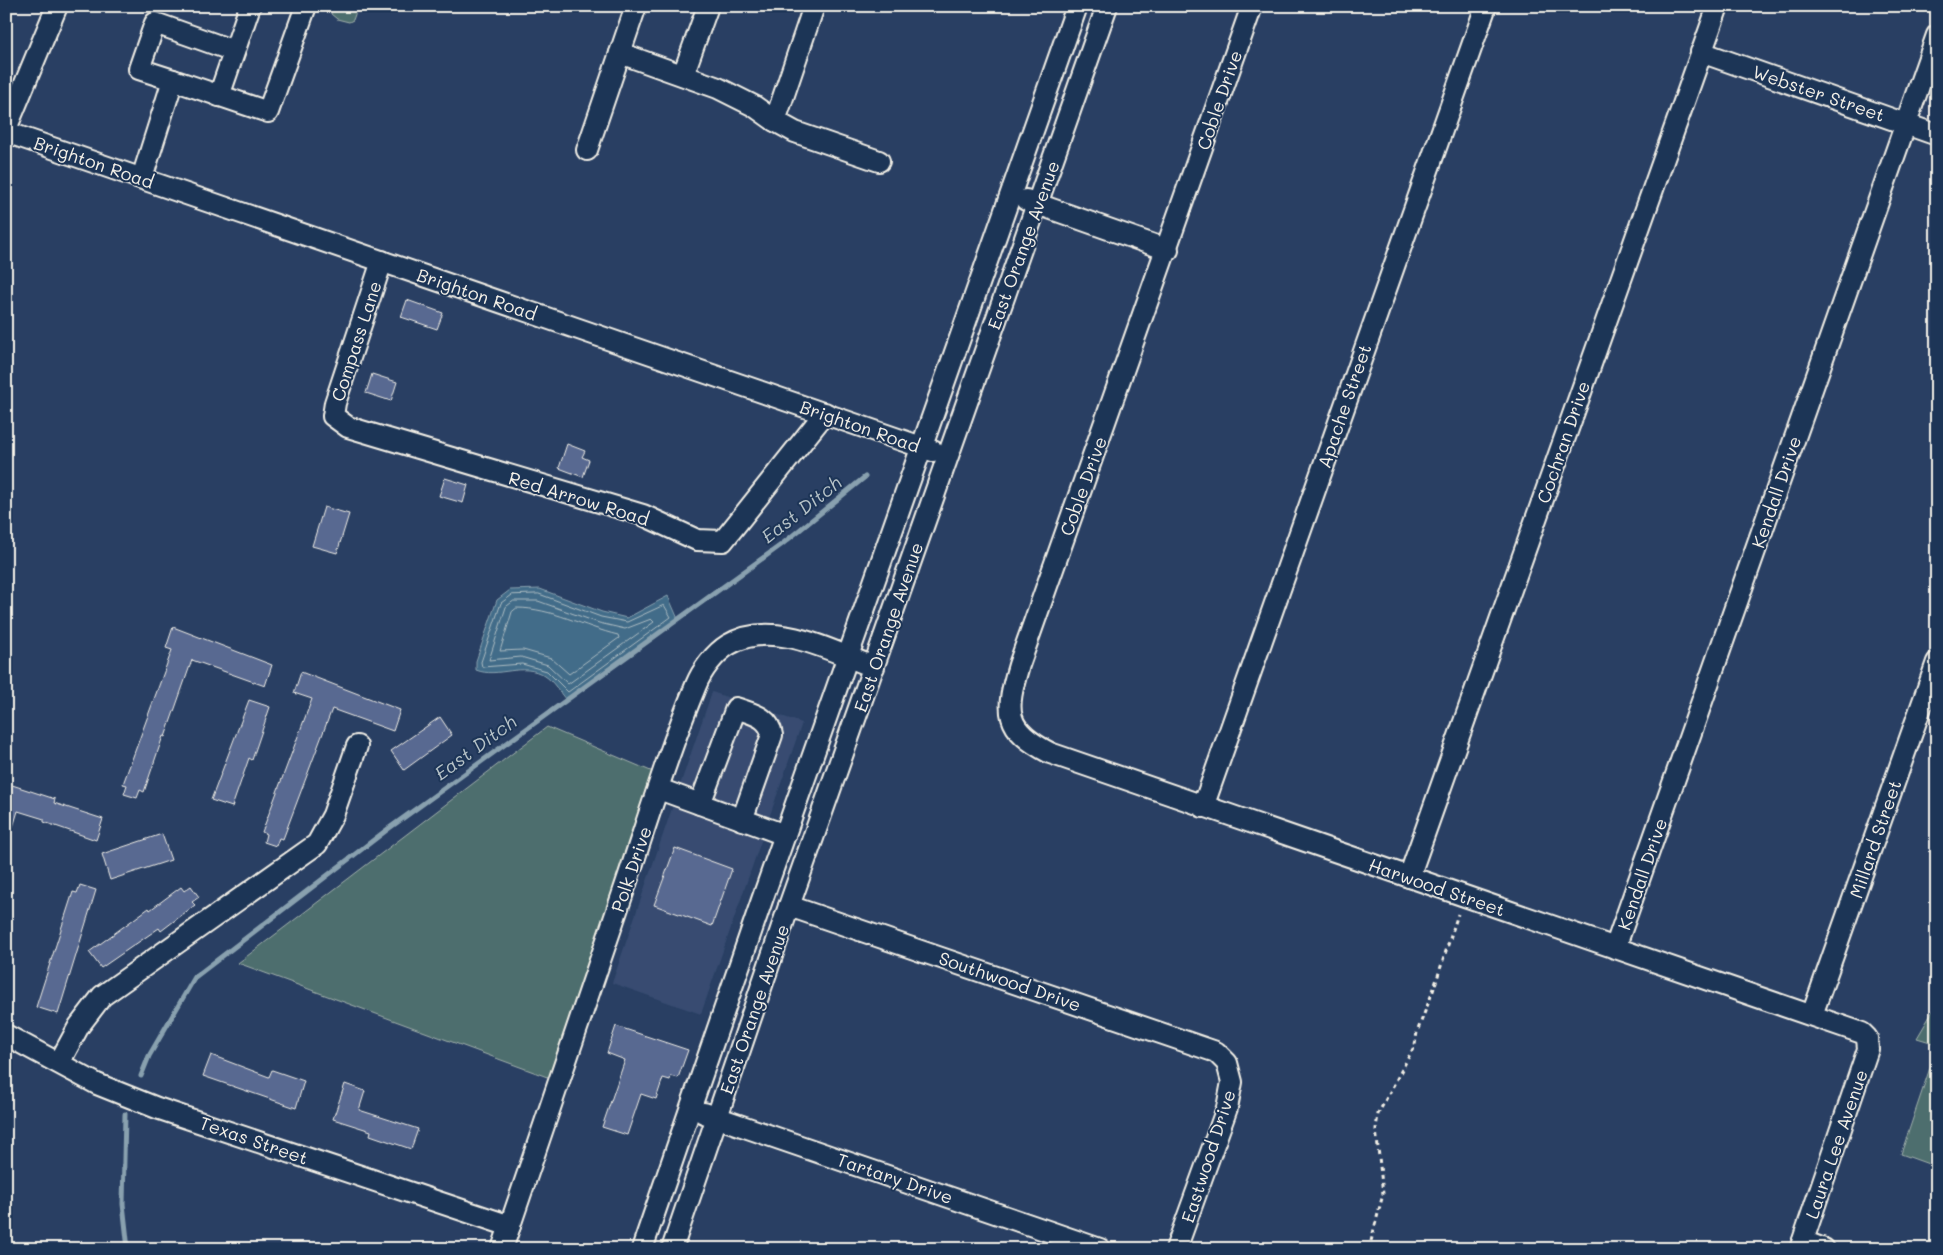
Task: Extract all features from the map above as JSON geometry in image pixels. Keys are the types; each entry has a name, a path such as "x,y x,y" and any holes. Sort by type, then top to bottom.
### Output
{"street":[{"path":"6,131 57,6"},
{"path":"219,96 250,6"},
{"path":"234,50 155,23 139,68 268,112 306,6"},
{"path":"587,150 636,6"},
{"path":"683,76 708,6"},
{"path":"775,121 814,6"},
{"name":"East Orange Avenue","path":"642,1249 784,835 1077,6"},
{"name":"East Orange Avenue","path":"672,1249 789,906 1107,6"},
{"name":"Coble Drive","path":"1014,725 1011,700 1019,665 1168,250 1252,6"},
{"name":"Apache Street","path":"1203,807 1486,6"},
{"name":"Cochran Drive","path":"1409,877 1718,6"},
{"name":"Kendall Drive","path":"1615,948 1937,35"},
{"name":"Webster Street","path":"1701,52 1937,135"},
{"path":"620,53 718,88 754,106 795,132 879,161"},
{"path":"142,178 173,80"},
{"name":"Brighton Road","path":"6,131 948,457"},
{"path":"1010,194 1168,250"},
{"name":"Compass Lane","path":"337,420 333,416 335,403 382,261"},
{"name":"Red Arrow Road","path":"337,420 348,427 643,515 697,540 723,541 825,413"},
{"name":"Polk Drive","path":"502,1249 697,683 713,658 727,646 743,637 759,633 777,634 874,667"},
{"name":"Millard Street","path":"1812,1015 1937,662"},
{"path":"700,804 736,708 764,718 771,727 772,735 742,820"},
{"name":"Harwood Street","path":"1014,725 1020,735 1050,753 1856,1030 1867,1038"},
{"path":"59,1063 79,1026 102,996 317,844 333,815 356,746"},
{"path":"659,789 784,835"},
{"name":"Southwood Drive","path":"789,906 1196,1044 1216,1052 1227,1063"},
{"name":"Texas Street","path":"6,1035 97,1084 158,1108 510,1226"},
{"name":"Laura Lee Avenue","path":"1802,1245 1868,1049 1867,1038"},
{"name":"Eastwood Drive","path":"1176,1249 1227,1108 1232,1082 1227,1063"},
{"name":"Tartary Drive","path":"690,1108 1100,1249"},
{"path":"1802,1245 1824,1249"}],"path":[{"path":"1369,1249 1383,1194 1376,1129 1378,1114 1415,1044 1416,1032 1433,991 1458,914"}],"shaded area":[{"path":"712,692 802,723 701,1014 612,983"}],"green space":[{"path":"333,6 358,6 353,20 349,22 337,19 331,14"},
{"path":"547,727 653,772 550,1078 238,963"},
{"path":"1937,1004 1937,1044 1917,1038"},
{"path":"1937,1047 1937,1167 1901,1154"}],"water":[{"path":"540,589 602,612 627,618 668,596 678,619 566,700 551,681 537,672 519,670 493,673 476,670 476,661 497,600 510,590"}],"building":[{"path":"407,300 443,313 437,329 401,317"},
{"path":"372,374 397,382 391,401 366,393"},
{"path":"567,444 585,451 582,457 589,460 583,477 559,468"},
{"path":"445,478 468,485 463,503 439,496"},
{"path":"324,507 349,514 337,553 312,546"},
{"path":"173,627 272,665 265,686 192,660 144,792 140,790 137,798 124,794 127,785 123,784 172,650 166,648"},
{"path":"301,672 400,710 393,731 332,709 283,839 279,838 276,846 264,842 266,834 262,832 312,699 294,693"},
{"path":"249,700 270,707 252,760 249,758 232,807 211,800"},
{"path":"440,717 452,735 404,770 391,751"},
{"path":"6,783 55,799 54,803 103,819 96,840 44,822 44,819 18,811 9,840 6,839"},
{"path":"162,834 171,860 110,880 102,854"},
{"path":"675,848 732,869 712,926 654,905"},
{"path":"80,885 96,890 58,1014 36,1007 73,892 77,893"},
{"path":"191,886 199,897 192,902 195,905 161,931 159,928 101,968 89,952 181,887 184,891"},
{"path":"616,1026 688,1050 678,1078 671,1076 670,1080 663,1078 656,1099 641,1094 627,1135 602,1127 625,1060 607,1053"},
{"path":"211,1055 269,1077 272,1070 304,1081 296,1108 203,1076"},
{"path":"345,1084 365,1091 359,1110 418,1129 411,1149 370,1135 371,1131 333,1119"}],"waterway":[{"name":"East Ditch","path":"141,1076 149,1056 195,977 388,829 781,545 865,477"},
{"name":"East Ditch","path":"125,1114 123,1204 128,1249"}]}
